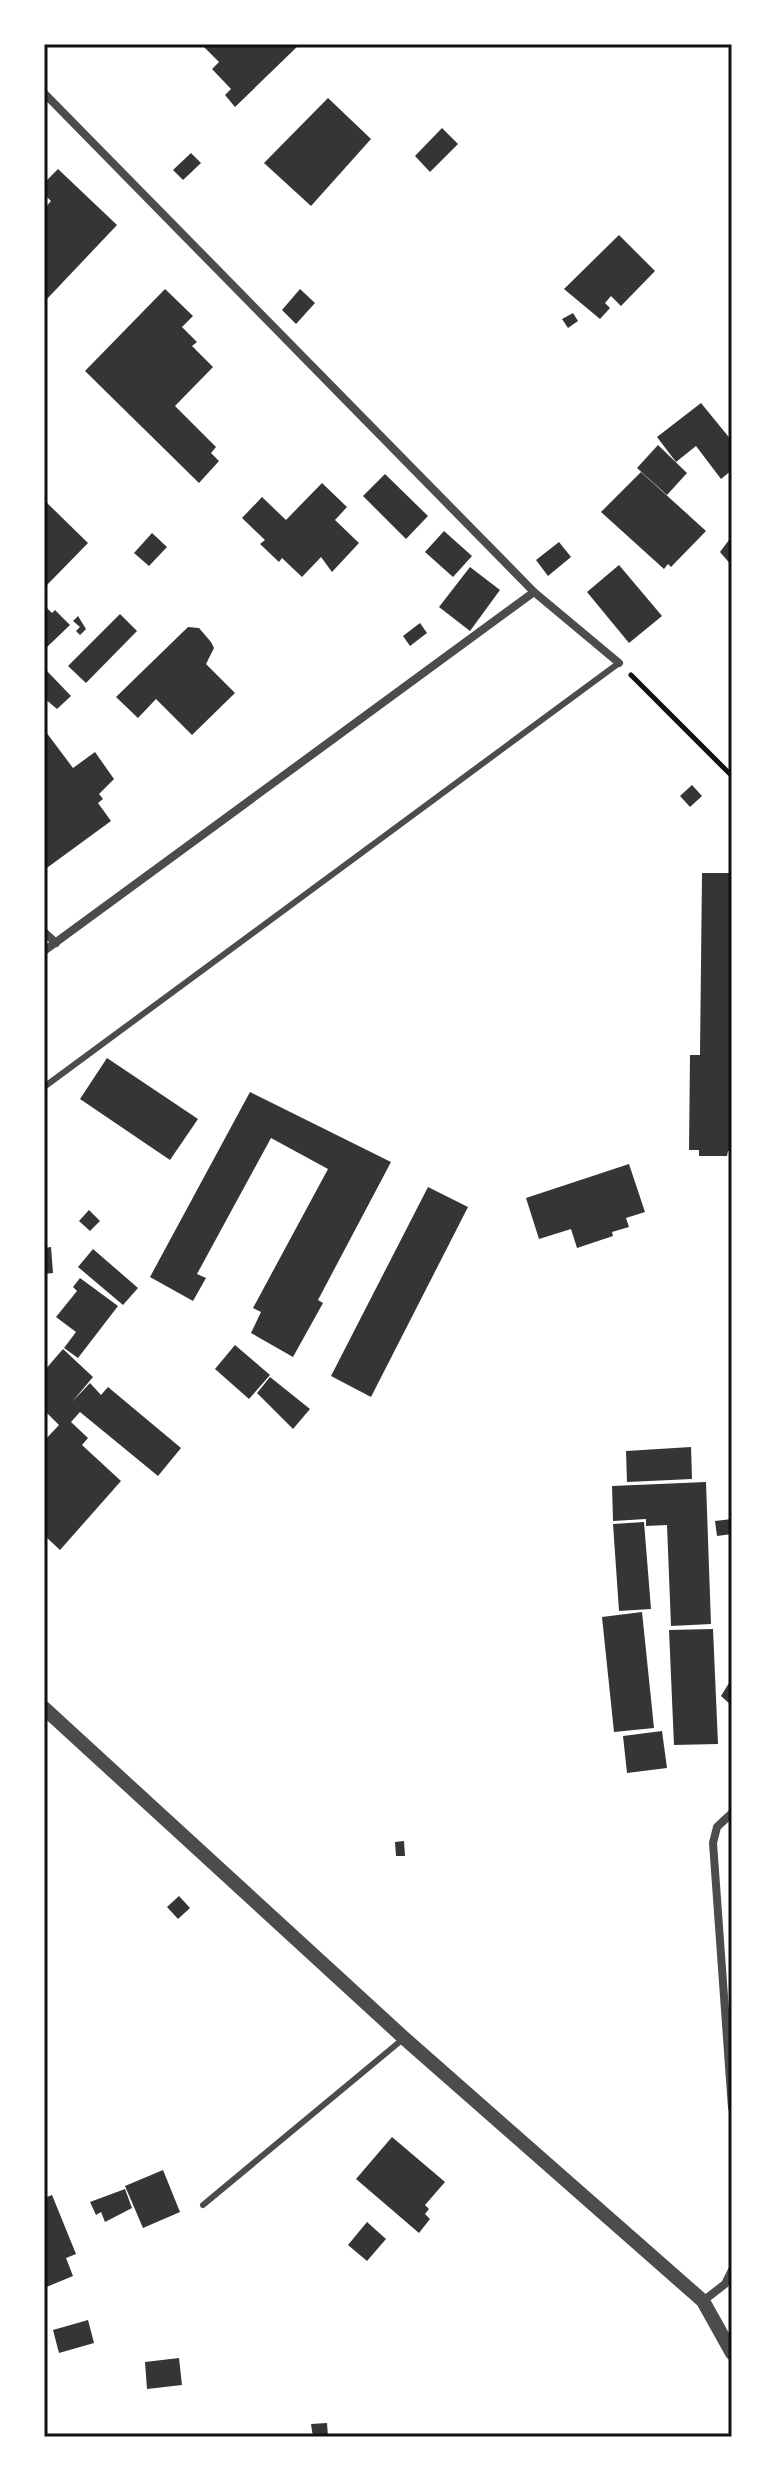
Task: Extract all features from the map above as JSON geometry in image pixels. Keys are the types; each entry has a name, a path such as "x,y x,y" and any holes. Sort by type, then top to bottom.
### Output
{"street":[{"path":"44,93 534,592 619,663"},
{"path":"44,951 534,592"},
{"path":"44,932 56,943"},
{"path":"44,1708 404,2038 703,2301 732,2353"},
{"path":"732,1813 717,1827 713,1843 732,2108"},
{"path":"703,2301 725,2284 732,2270"}],"lane":[{"path":"44,1087 619,663"},
{"path":"203,2205 404,2038"}],"path":[{"path":"619,663 732,776"}],"building":[{"path":"201,44 300,44 235,107 225,95 231,89 212,69 219,62"},
{"path":"328,98 371,139 311,206 264,163"},
{"path":"442,128 458,144 430,172 415,156"},
{"path":"191,153 201,163 183,180 173,170"},
{"path":"58,169 117,225 46,300 44,209 51,201 44,194 44,183"},
{"path":"619,235 655,271 621,306 611,296 605,303 610,308 600,319 564,289"},
{"path":"165,289 193,316 182,327 197,342 192,346 213,367 175,406 216,447 211,453 219,461 199,483 85,371"},
{"path":"300,289 315,303 296,324 282,310"},
{"path":"573,313 578,321 568,328 562,319"},
{"path":"701,403 732,441 732,470 721,479 696,446 676,462 657,437"},
{"path":"658,445 687,473 667,495 637,468"},
{"path":"641,472 706,531 671,567 668,564 664,569 601,512"},
{"path":"385,474 428,516 406,539 363,496"},
{"path":"322,483 347,507 335,520 359,543 332,572 321,557 302,577 282,558 279,562 260,544 265,540 242,518 262,497 286,520"},
{"path":"44,500 88,543 46,586 44,584"},
{"path":"444,531 472,556 453,577 425,552"},
{"path":"152,533 167,547 149,566 134,553"},
{"path":"732,536 732,566 720,552"},
{"path":"559,542 571,557 548,576 536,560"},
{"path":"619,565 662,616 629,643 587,592"},
{"path":"470,567 500,590 470,631 439,607"},
{"path":"44,605 52,613 55,610 70,625 47,647 44,644"},
{"path":"120,614 137,631 86,683 68,666"},
{"path":"78,616 86,629 80,635 76,631 80,627 73,621"},
{"path":"420,623 427,633 410,646 403,636"},
{"path":"188,627 199,628 211,642 214,648 206,664 235,693 192,735 156,699 138,718 116,697"},
{"path":"47,671 71,696 57,709 44,698 44,674"},
{"path":"46,732 73,768 95,752 114,779 99,794 103,799 98,803 111,821 44,870"},
{"path":"692,785 702,796 690,807 680,796"},
{"path":"702,873 732,873 732,1151 728,1151 727,1156 699,1156 699,1150 689,1150 690,1055 700,1055"},
{"path":"107,1058 198,1119 170,1160 80,1099"},
{"path":"250,1092 391,1162 318,1300 323,1303 293,1357 251,1333 261,1312 253,1308 328,1169 271,1138 197,1274 206,1278 193,1301 150,1277"},
{"path":"629,1164 645,1212 626,1218 629,1227 577,1248 571,1229 539,1239 526,1198"},
{"path":"428,1187 468,1207 371,1397 331,1376"},
{"path":"89,1210 100,1221 90,1231 79,1221"},
{"path":"51,1247 53,1273 44,1274 44,1248"},
{"path":"93,1249 138,1288 123,1305 78,1267"},
{"path":"80,1278 118,1306 78,1358 64,1348 76,1332 56,1317 77,1291 73,1287"},
{"path":"235,1345 270,1375 249,1399 215,1369"},
{"path":"63,1349 93,1377 72,1402 90,1383 101,1395 108,1387 181,1448 158,1476 80,1412 71,1422 88,1438 82,1445 121,1481 60,1550 44,1535 44,1441 59,1425 44,1410 44,1371"},
{"path":"270,1377 310,1409 293,1429 257,1393"},
{"path":"691,1447 692,1479 627,1482 626,1451"},
{"path":"706,1482 711,1624 671,1626 667,1525 646,1526 646,1519 613,1521 612,1486"},
{"path":"732,1519 732,1534 717,1536 715,1521"},
{"path":"644,1522 651,1609 619,1611 613,1524"},
{"path":"642,1612 654,1728 614,1732 602,1617"},
{"path":"713,1629 718,1744 674,1745 669,1630"},
{"path":"732,1678 732,1706 721,1696"},
{"path":"662,1731 667,1768 627,1773 623,1736"},
{"path":"404,1841 405,1856 396,1856 395,1842"},
{"path":"179,1896 190,1908 178,1919 167,1907"},
{"path":"392,2137 445,2182 425,2205 429,2209 425,2214 430,2219 419,2233 356,2179"},
{"path":"163,2170 180,2212 143,2228 125,2186"},
{"path":"125,2189 132,2208 105,2222 101,2212 96,2215 90,2202"},
{"path":"52,2195 76,2254 66,2258 73,2276 44,2288 44,2198"},
{"path":"367,2222 386,2239 367,2261 348,2245"},
{"path":"88,2320 94,2343 59,2353 53,2330"},
{"path":"179,2358 182,2385 147,2389 145,2362"},
{"path":"327,2423 328,2437 313,2437 311,2424"}]}
